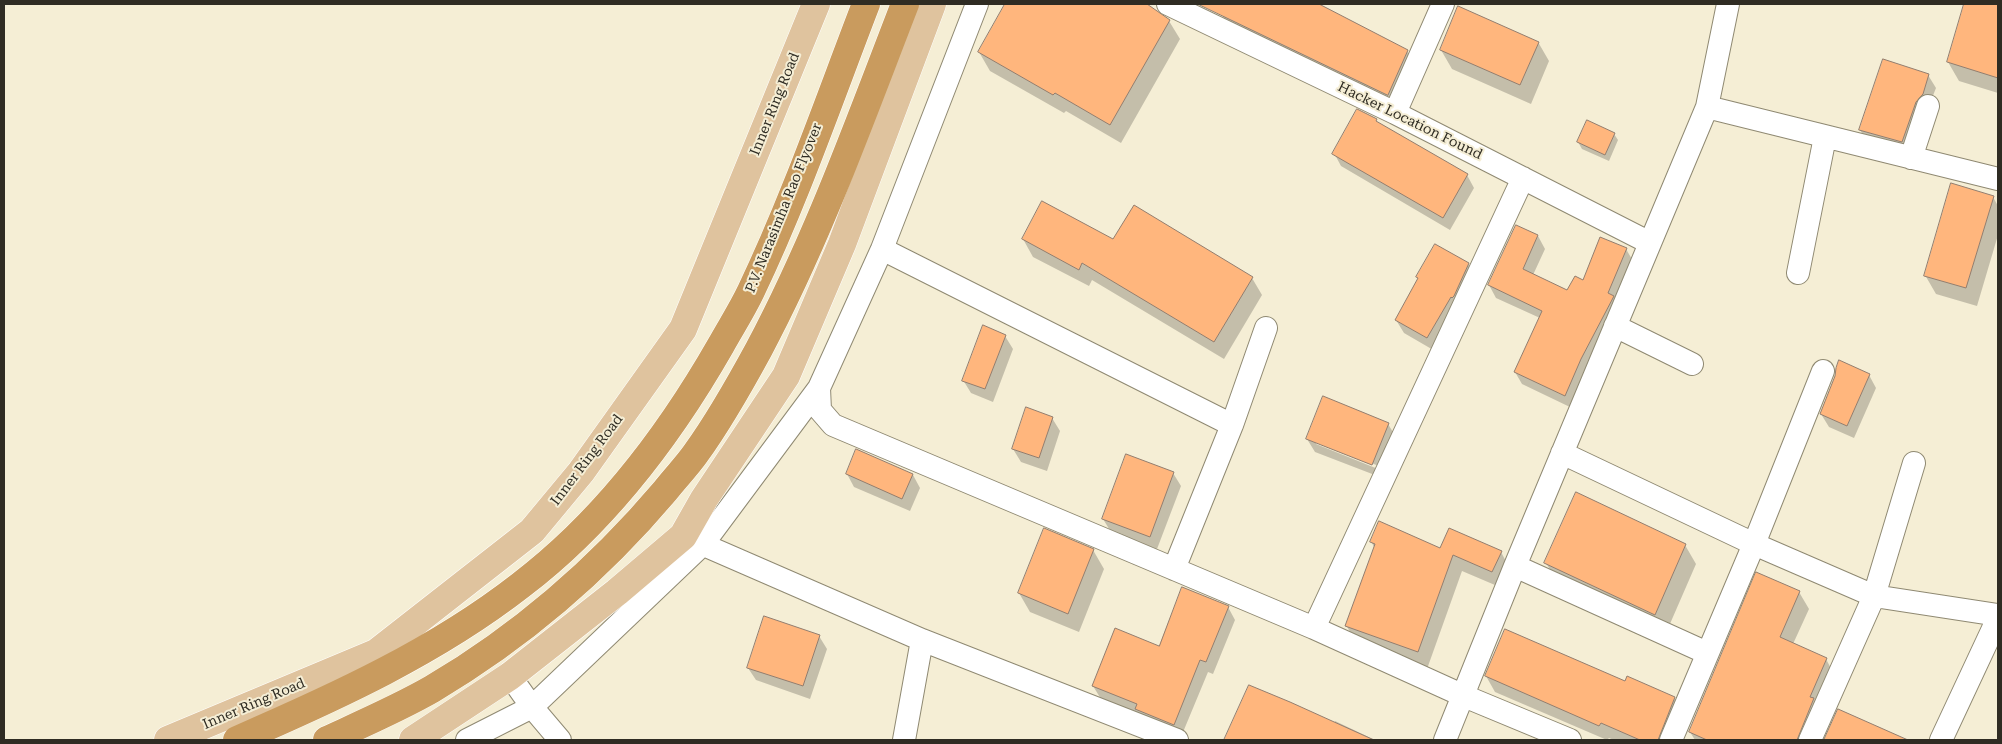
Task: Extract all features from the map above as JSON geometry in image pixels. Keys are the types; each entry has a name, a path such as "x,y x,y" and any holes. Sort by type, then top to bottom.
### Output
{"highway":[{"name":"P.V. Narasimha Rao Flyover","path":"237,740 357,686 467,624 522,585 570,543 619,493 665,434 706,370 750,293 785,214 866,4"},
{"path":"327,740 432,689 490,651 544,610 593,568 644,516 696,454 737,390 780,309 818,226 905,4"}],"main road":[{"name":"Inner Ring Road","path":"168,740 376,653 532,531 581,472 683,329 816,4"},
{"path":"413,740 510,676 618,592 693,540 704,499 786,376 842,244 932,4"}],"street":[{"path":"467,740 532,707 693,540 819,388 882,249 977,4"},
{"name":"Hacker Location Found","path":"1168,4 1206,12 1395,113 1650,243"},
{"path":"1395,113 1443,4"},
{"path":"1445,740 1515,566 1707,107 1728,4"},
{"path":"1911,158 1928,106"},
{"path":"1707,107 1998,179"},
{"path":"1798,273 1825,137"},
{"path":"1314,628 1523,178"},
{"path":"882,249 1232,425"},
{"path":"1615,326 1692,364"},
{"path":"1174,569 1232,425 1266,328"},
{"path":"1671,740 1754,544 1823,371"},
{"path":"819,388 820,410 834,425 1314,628 1464,696 1570,740"},
{"path":"1562,453 1754,544 1874,596 1998,616 1941,740"},
{"path":"1810,740 1874,596 1914,463"},
{"path":"693,540 922,640 1177,740"},
{"path":"1515,566 1707,653"},
{"path":"904,740 922,640"},
{"path":"510,676 532,707 560,740"}],"building":[{"path":"1005,4 1147,4 1170,20 1110,125 978,52"},
{"path":"1198,4 1319,4 1408,50 1388,95"},
{"path":"1964,4 1998,4 1998,78 1947,62"},
{"path":"1458,6 1539,42 1520,85 1440,50"},
{"path":"1883,59 1929,74 1923,94 1916,102 1902,142 1859,130"},
{"path":"1357,109 1468,174 1443,218 1332,154"},
{"path":"1587,120 1615,133 1605,155 1577,142"},
{"path":"1951,183 1994,196 1966,288 1924,276"},
{"path":"1042,201 1113,239 1134,205 1253,277 1214,342 1082,263 1079,270 1022,239"},
{"path":"1516,225 1538,235 1523,269 1567,290 1575,276 1583,280 1600,237 1627,248 1608,293 1614,296 1581,359 1565,396 1514,372 1542,311 1488,285"},
{"path":"1435,244 1469,263 1454,296 1451,297 1427,338 1395,320"},
{"path":"983,325 1006,335 985,389 962,381"},
{"path":"1839,360 1870,374 1847,426 1820,414 1835,376"},
{"path":"1323,396 1389,423 1372,465 1306,439"},
{"path":"1026,407 1053,417 1039,458 1012,449"},
{"path":"856,449 913,474 902,499 846,474"},
{"path":"1126,454 1174,472 1150,537 1102,519"},
{"path":"1576,492 1686,544 1655,615 1544,563"},
{"path":"1379,521 1440,548 1449,528 1502,551 1492,572 1453,555 1418,652 1345,626 1375,544 1370,542"},
{"path":"1044,528 1094,549 1068,614 1018,593"},
{"path":"1756,572 1800,591 1780,637 1827,658 1810,697 1814,698 1797,740 1707,740 1689,732"},
{"path":"1182,587 1229,606 1206,662 1200,660 1174,725 1135,709 1137,704 1092,686 1115,628 1159,646"},
{"path":"764,616 820,635 803,686 747,668"},
{"path":"1505,629 1625,681 1627,676 1675,697 1658,740 1640,740 1601,723 1599,726 1485,676"},
{"path":"1249,685 1290,702 1374,740 1224,740"},
{"path":"1838,709 1908,740 1824,740"}]}
